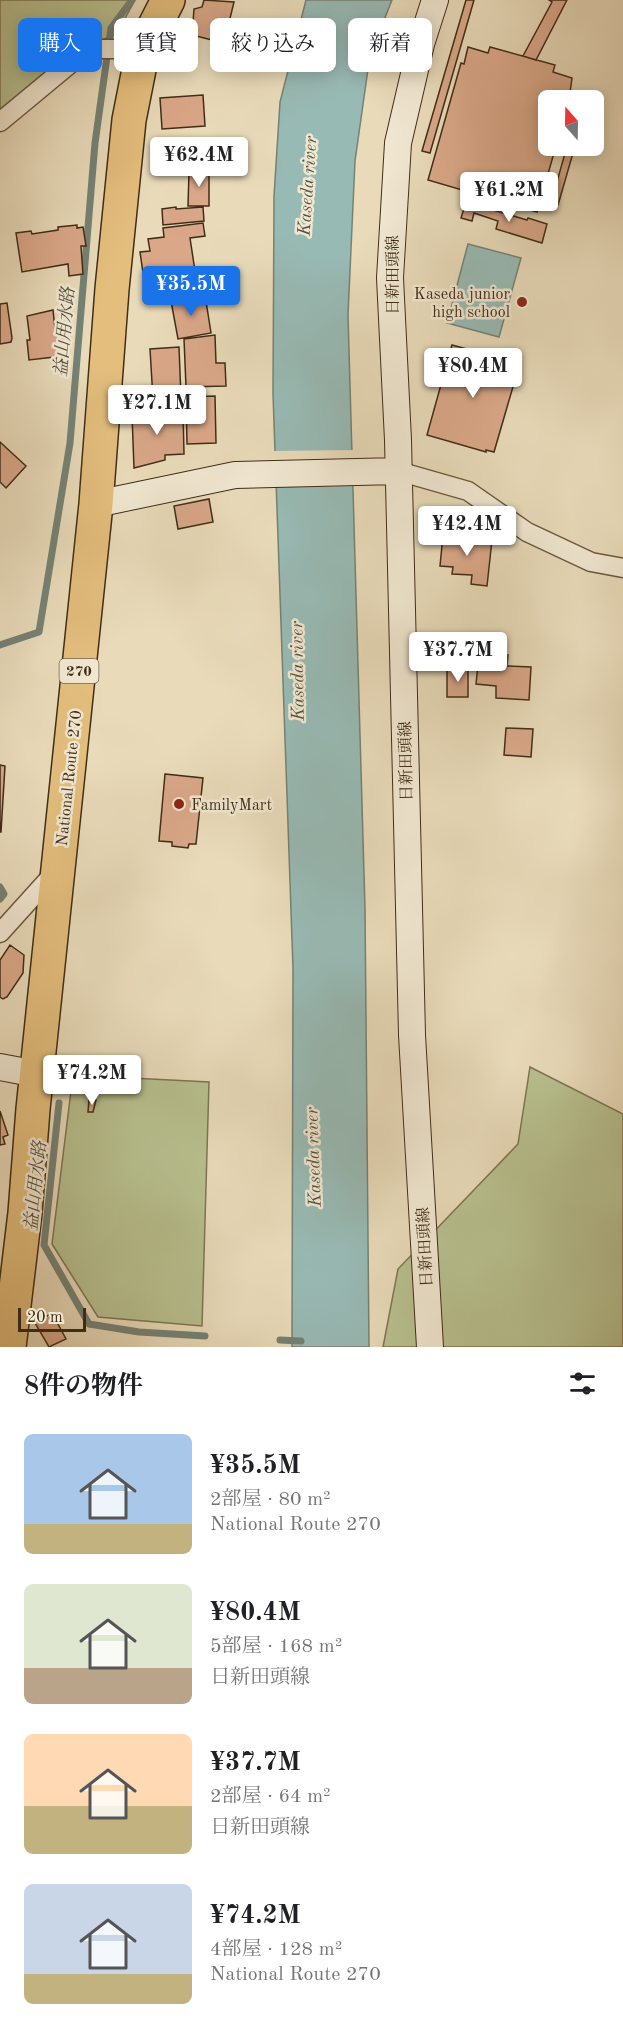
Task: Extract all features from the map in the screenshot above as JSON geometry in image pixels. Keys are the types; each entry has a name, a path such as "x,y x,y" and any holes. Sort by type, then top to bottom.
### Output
{"highway":[{"name":"National Route 270","path":"156,18 168,0"},
{"name":"National Route 270","path":"9,1347 25,1213 96,504 112,289 133,72"}],"street":[{"name":"日新田頭線","path":"430,1347 412,1035 390,471 390,278 398,143 421,45 435,0"},
{"path":"0,122 76,59 101,49 114,49"},
{"path":"96,504 239,475 390,471 468,491 527,532 591,562 623,568"},
{"path":"0,933 59,867"},
{"path":"0,1067 38,1074"}],"green space":[{"path":"0,0 135,0 125,18 114,18 114,36 102,40 102,18 18,18 18,72 54,72 0,112"},
{"path":"530,1067 623,1114 623,1347 383,1347 398,1269 518,1144"},
{"path":"73,1075 209,1082 202,1326 98,1317 52,1244"}],"water":[{"name":"Kaseda river","path":"306,0 392,0 385,18 348,18 348,72 368,72 355,161 348,315 365,909 369,1347 292,1347 293,968 273,394 274,196 280,102 288,72 336,72 336,18 301,18"},
{"path":"468,244 521,258 499,337 447,323"}],"pier":[{"path":"355,450 356,486 273,487 272,451"}],"building":[{"path":"204,0 234,2 230,18 210,18 210,40 198,36 198,18 193,18 194,9 202,7"},
{"path":"466,0 474,0 430,153 422,151"},
{"path":"549,0 567,0 536,60 523,56 552,2"},
{"path":"468,47 488,53 490,47 555,65 553,72 572,78 570,90 538,90 538,156 553,156 537,212 428,180 461,63 464,64"},
{"path":"203,95 205,126 162,129 160,98"},
{"path":"564,156 572,156 558,205 551,203"},
{"path":"200,168 209,168 209,206 188,206 189,172 199,173"},
{"path":"466,202 547,224 542,243 496,229 498,221 474,213 472,221 461,218"},
{"path":"176,207 176,209 203,207 204,221 163,225 162,209"},
{"path":"203,223 205,236 190,238 195,271 169,274 171,283 145,287 140,252 150,251 148,239 164,237 163,228"},
{"path":"77,225 77,228 83,227 86,246 81,246 83,274 69,276 68,264 22,272 16,233 31,231 32,234"},
{"path":"205,295 211,333 178,339 171,301"},
{"path":"7,303 12,338 11,342 0,344 0,304"},
{"path":"53,310 55,329 64,328 63,356 29,360 27,340 30,340 27,316"},
{"path":"215,335 216,363 225,363 226,386 186,387 184,339"},
{"path":"452,345 515,362 515,365 519,366 494,452 486,450 486,452 427,435"},
{"path":"179,347 181,398 153,399 150,349"},
{"path":"215,396 216,443 187,444 186,397"},
{"path":"183,411 184,454 165,455 165,460 134,468 132,415 140,415 140,412"},
{"path":"0,442 26,466 6,488 0,482"},
{"path":"209,499 213,522 178,529 174,506"},
{"path":"426,508 445,508 444,528 426,528"},
{"path":"443,535 492,540 487,586 471,584 472,575 452,574 453,567 440,566"},
{"path":"467,642 479,643 478,654 508,655 507,666 531,667 529,700 496,698 496,686 476,684 478,664 466,664"},
{"path":"447,669 468,669 468,697 447,697"},
{"path":"506,728 533,729 531,757 504,755"},
{"path":"0,765 5,766 1,832 0,832"},
{"path":"165,774 203,778 196,844 189,844 188,848 172,846 172,842 159,841"},
{"path":"10,945 24,955 23,973 7,997 3,999 0,997 0,960"},
{"path":"89,1100 96,1100 93,1112 88,1112"},
{"path":"0,1111 8,1135 3,1137 5,1144 0,1145"},
{"path":"52,1313 66,1339 49,1347 35,1323"}],"waterway":[{"name":"益山用水路","path":"0,645 39,632 70,443 95,143 111,28 132,0"},
{"name":"益山用水路","path":"0,887 4,894 0,899"},
{"name":"益山用水路","path":"59,1103 44,1245 89,1324 139,1332 205,1336"},
{"name":"益山用水路","path":"280,1340 301,1341"}],"place":[{"name":"Kaseda junior high school","path":"522,302"},
{"name":"FamilyMart","path":"179,804"}]}
